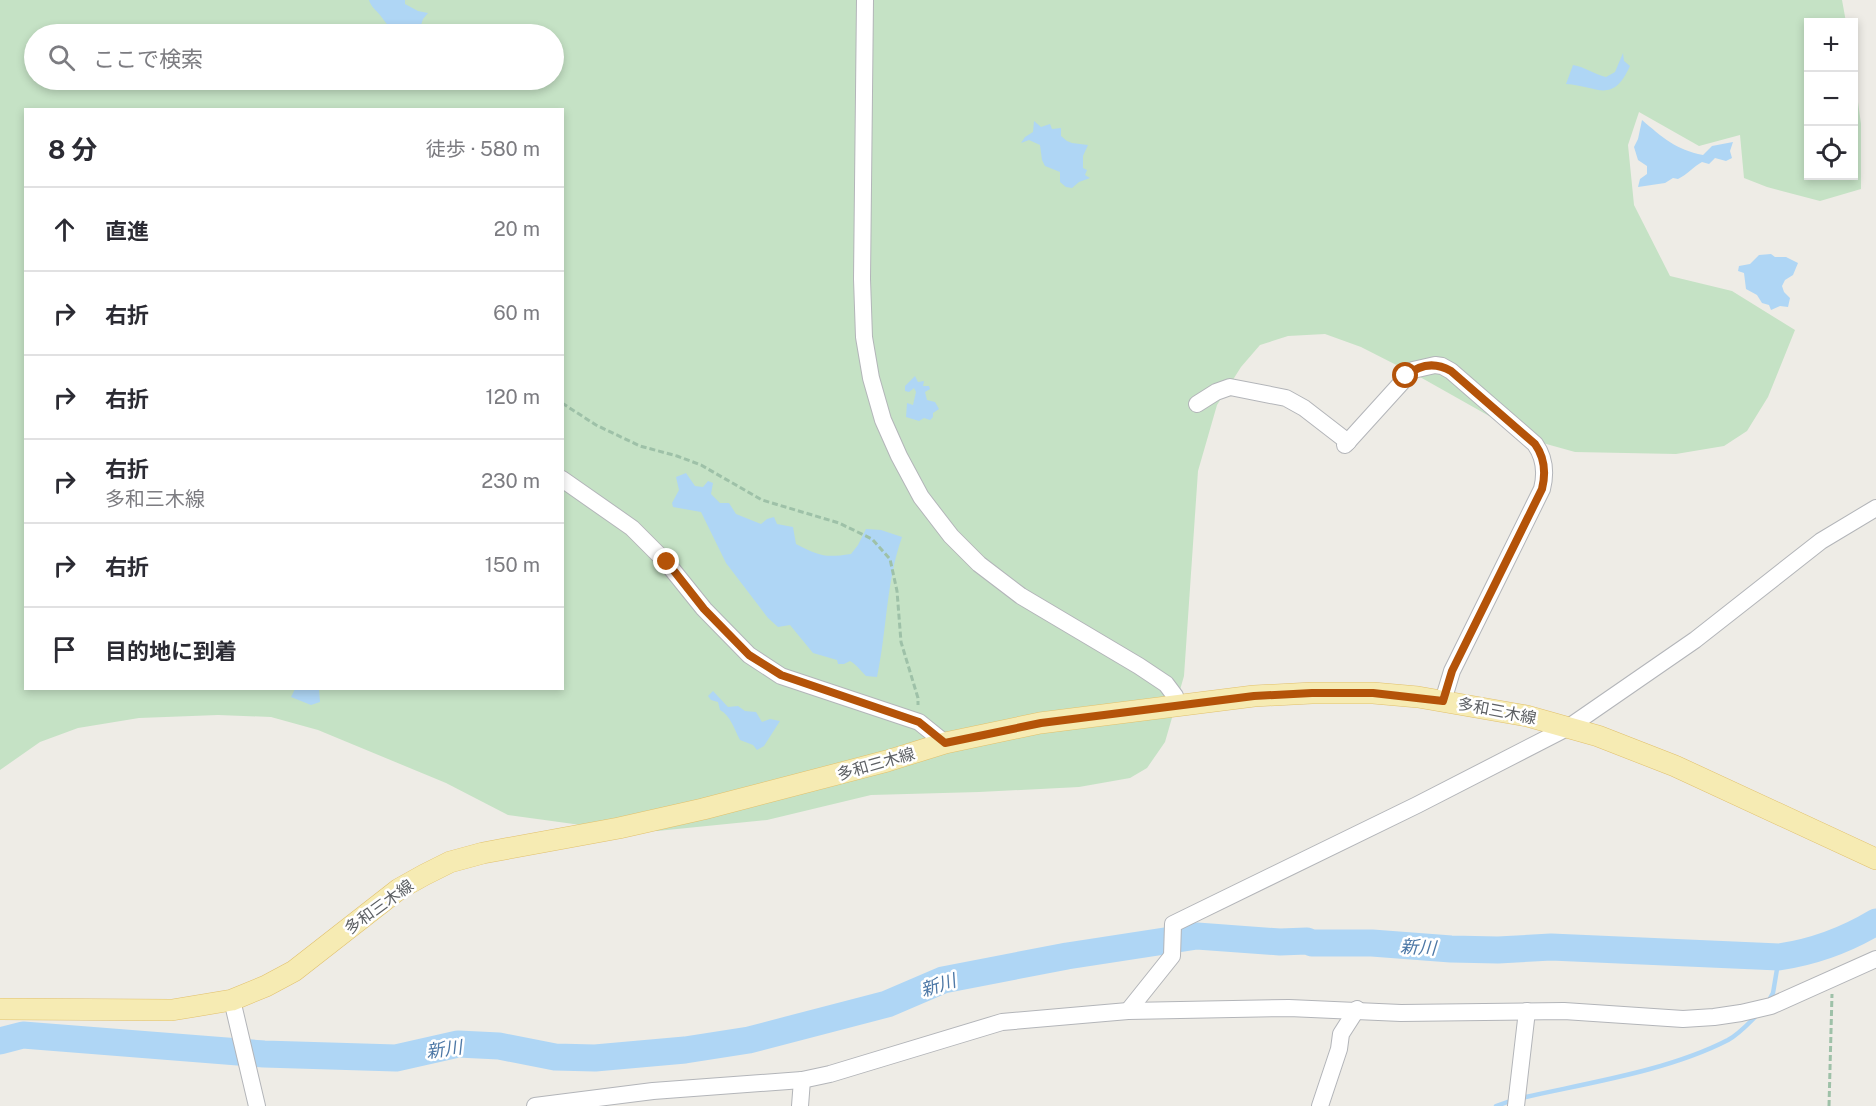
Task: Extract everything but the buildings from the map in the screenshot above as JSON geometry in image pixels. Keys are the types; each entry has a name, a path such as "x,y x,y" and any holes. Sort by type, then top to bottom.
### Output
{"main road":[{"name":"多和三木線","path":"0,1009 161,1010 232,1000 294,971 399,889 450,862 483,853 703,810 876,764 945,743 1041,723 1254,696 1373,693 1443,701 1527,716 1569,727 1675,766 1876,859"}],"street":[{"path":"865,0 862,267 864,337 871,378 883,420 898,456 921,497 951,536 979,564 1020,596 1140,666 1166,684 1175,696 1178,705"},
{"path":"1197,404 1216,392 1230,387 1286,398 1304,408 1346,444 1406,376 1420,367 1435,365 1451,371 1535,444 1543,458 1545,474 1542,489 1452,671 1443,701"},
{"path":"564,480 632,528 667,562 704,609 749,655 781,675 919,722 945,743"},
{"path":"1128,1011 1172,956 1173,924 1417,805 1569,727 1695,640 1821,541 1876,508"},
{"path":"535,1106 653,1091 802,1080 830,1074 1002,1022 1128,1011 1289,1008 1401,1013 1564,1011 1683,1019 1714,1017 1771,1006 1876,959"},
{"path":"232,1000 257,1106"},
{"path":"1320,1106 1339,1049 1341,1034 1357,1010"},
{"path":"1516,1106 1527,1011"},
{"path":"800,1106 802,1080"}],"path":[{"path":"564,404 596,425 640,446 701,465 762,500 839,523 872,539 890,559 897,591 901,642 918,698 919,722"},
{"path":"1829,1106 1832,980"}],"green space":[{"path":"0,0 1842,0 1845,18 1804,18 1804,180 1858,180 1858,102 1861,124 1861,189 1820,201 1767,187 1744,178 1740,135 1699,146 1639,112 1628,145 1634,205 1670,276 1732,291 1795,330 1768,397 1747,431 1724,446 1676,454 1575,452 1532,440 1420,377 1361,347 1325,334 1288,336 1260,345 1241,367 1217,405 1198,471 1184,676 1165,742 1147,768 1130,778 1079,787 871,795 767,820 657,831 581,825 508,815 446,783 318,730 271,717 218,715 139,718 78,728 40,742 0,770"}],"water":[{"path":"369,0 405,0 405,4 428,13 421,24 387,24 372,7"},
{"path":"1623,53 1624,61 1630,66 1617,86 1603,90 1566,84 1573,65 1606,77 1615,72"},
{"path":"1642,120 1670,142 1693,153 1703,155 1712,146 1733,142 1730,151 1732,158 1726,161 1715,158 1709,164 1702,162 1678,179 1673,178 1665,183 1638,187 1640,179 1647,174 1647,166 1638,160 1634,147"},
{"path":"1034,121 1041,127 1050,124 1052,129 1061,128 1061,136 1067,141 1088,145 1083,156 1083,168 1087,170 1085,175 1090,178 1079,182 1072,188 1066,187 1060,182 1060,172 1045,166 1040,145 1029,140 1021,143 1033,132"},
{"path":"1771,254 1775,257 1786,257 1798,263 1793,275 1785,280 1782,286 1790,298 1788,307 1780,306 1771,310 1769,305 1762,303 1757,295 1746,289 1744,273 1738,271 1739,266 1750,264 1759,255"},
{"path":"915,376 918,382 924,381 923,386 929,386 930,389 925,392 927,400 935,402 939,409 933,413 930,420 924,418 919,421 906,417 907,403 913,405 916,392 914,388 909,392 905,391 905,386"},
{"path":"686,473 695,486 703,487 708,481 713,483 711,494 720,503 729,503 736,514 761,524 774,517 777,524 793,527 796,544 817,553 828,556 851,554 866,529 881,530 902,537 893,571 877,677 866,676 850,661 838,664 837,660 813,653 790,625 778,627 768,618 726,563 701,512 673,507 672,503 679,490 676,477"},
{"path":"294,690 319,690 320,702 311,705 291,697"},
{"path":"713,691 728,707 738,706 745,711 756,712 762,722 770,719 780,721 764,746 757,750 753,745 740,740 730,719 720,710 718,702 711,700 708,696"}],"waterway":[{"name":"新川","path":"0,1041 23,1035 264,1054 396,1058 458,1044 499,1046 555,1057 595,1058 685,1050 749,1040 887,1004 943,980 1067,956 1197,936 1280,942 1372,943 1451,949 1498,950 1551,947 1779,957 1829,944 1876,922"},
{"path":"1769,1000 1773,993 1779,957"},
{"path":"1521,1098 1627,1075 1680,1060 1728,1040 1756,1016"},
{"path":"1496,1106 1513,1100"}],"route":[{"path":"667,562 704,609 749,655 781,675 919,722 945,743 1041,723 1254,696 1373,693 1443,701 1452,671 1542,489 1545,474 1543,458 1535,444 1451,371 1442,366 1428,365 1413,370 1406,376"}]}
